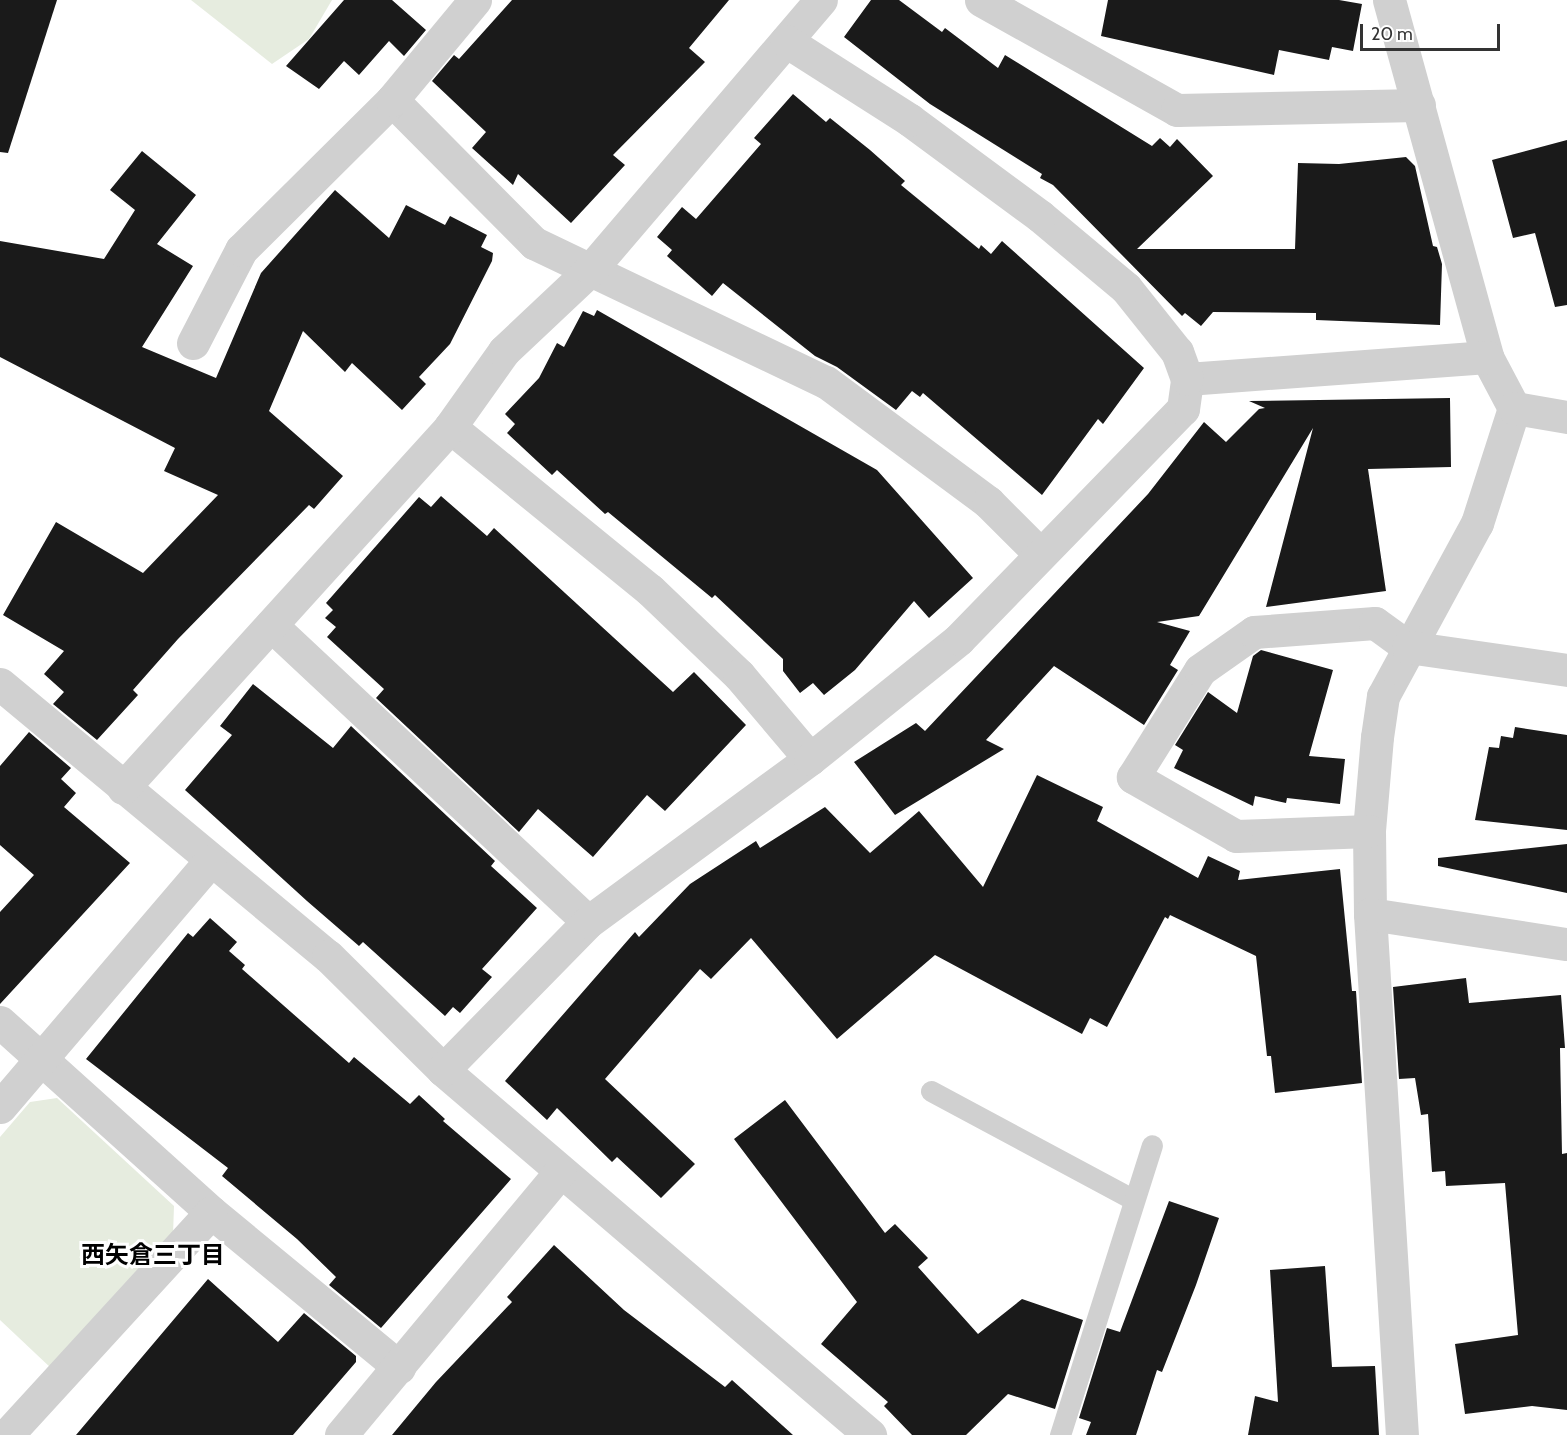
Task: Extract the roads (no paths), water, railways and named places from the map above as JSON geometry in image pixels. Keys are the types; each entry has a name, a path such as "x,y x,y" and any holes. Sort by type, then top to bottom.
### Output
{"street":[{"path":"193,343 241,250 392,99 475,0"},
{"path":"123,788 450,428 504,351 591,269 821,0"},
{"path":"981,0 1177,110 1419,105"},
{"path":"1389,0 1487,357 1514,408 1477,523 1383,696 1369,831 1370,914 1402,1435"},
{"path":"442,1070 588,922 810,759 959,639 1039,553 1123,473 1183,409 1187,379 1177,352 1126,288 1040,216 910,120 786,40"},
{"path":"392,99 534,243 826,382 988,502 1039,553"},
{"path":"1187,379 1487,357"},
{"path":"1514,408 1567,417"},
{"path":"450,428 650,590 739,675 810,759"},
{"path":"1369,831 1236,836 1133,777 1200,670 1254,632 1375,624 1408,647 1567,670"},
{"path":"271,625 588,922"},
{"path":"0,684 210,861 328,956 442,1070 560,1172 684,1273 870,1435"},
{"path":"0,1107 210,861"},
{"path":"1370,914 1567,944"},
{"path":"0,1022 211,1212 399,1367"},
{"path":"341,1435 560,1172"},
{"path":"7,1435 211,1212"}],"lane":[{"path":"931,1091 1134,1200"},
{"path":"1060,1435 1152,1145"}],"district":[{"name":"西矢倉三丁目","path":"153,1255"}]}
